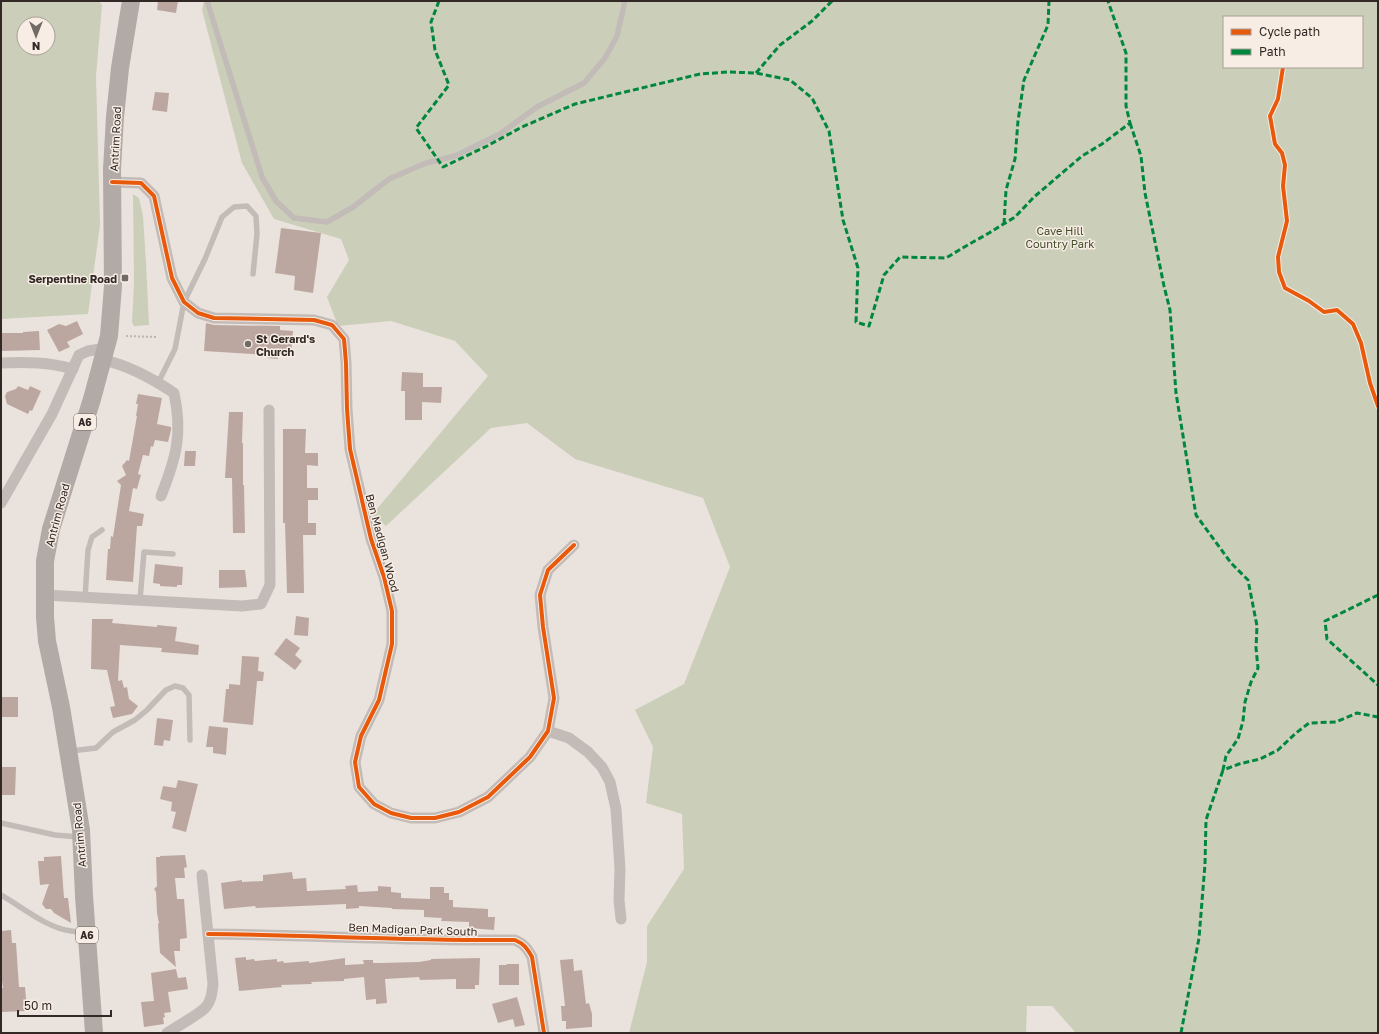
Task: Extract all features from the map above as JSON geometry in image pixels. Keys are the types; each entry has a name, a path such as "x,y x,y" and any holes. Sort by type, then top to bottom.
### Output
{"main road":[{"name":"Antrim Road","path":"94,1033 86,931 81,837 68,752 47,641 44,595 45,561 51,529 109,336 113,286 112,182 118,92 131,1"}],"street":[{"name":"Ben Madigan Wood","path":"112,182 141,183 154,196 172,278 184,302 198,313 214,318 314,320 332,325 344,339 346,363 346,409 350,449 371,539 384,577 392,610 392,644 379,700 361,736 355,762 359,786 374,804 391,813 411,818 435,818 459,812 488,797 530,757 548,731 554,698 543,627 540,595 548,570 574,545"},
{"path":"1,503 52,414 79,355 88,351 104,354 114,362 158,383 174,393 178,410 179,432 173,466 161,496"},
{"path":"1,362 58,364 73,369"},
{"path":"44,595 242,606 261,604 270,585 269,410"},
{"path":"548,731 568,738 588,752 602,767 610,782 616,809 620,869 619,900 621,919"},
{"path":"167,1033 204,1008 210,1001 213,984 202,874"},
{"name":"Ben Madigan Park South","path":"208,934 515,940 527,948 532,957 544,1033"}],"lane":[{"path":"207,1 262,177 276,201 294,218 327,222 353,207 389,179 426,163 455,156 500,134 537,107 584,83 605,58 617,36 625,1"},
{"path":"158,383 175,349 184,302 205,259 222,217 234,207 247,206 256,216 257,234 253,274"},
{"path":"85,598 88,550 92,537 102,530"},
{"path":"140,600 144,552 173,554"},
{"path":"68,752 96,748 113,732 135,720 166,690 175,686 183,688 190,695 190,740"},
{"path":"1,823 55,836 81,837"},
{"path":"1,895 53,926 71,931 86,931"}],"path":[{"path":"126,336 156,337"}],"green space":[{"path":"1,1 99,1 102,5 96,76 100,225 88,314 1,319"},
{"name":"Cave Hill Country Park","path":"204,1 1378,1 1378,1033 1076,1033 1052,1006 1027,1006 1026,1033 629,1033 647,962 647,926 684,869 682,814 646,803 653,747 635,710 684,684 730,567 703,498 575,459 527,423 491,428 386,526 372,515 488,376 455,341 391,321 338,326 327,297 349,260 341,239 274,219 242,163 202,10"},
{"path":"133,194 139,198 143,216 149,325 134,326 132,322 134,283"}],"building":[{"path":"158,1 178,1 176,13 157,10"},
{"path":"155,92 169,93 167,112 152,110"},
{"path":"281,228 321,233 313,293 294,290 295,276 275,273"},
{"path":"77,321 83,334 67,342 70,347 59,352 47,330 59,324 66,326"},
{"name":"St Gerard's Church","path":"206,323 214,325 280,326 280,330 293,331 291,355 278,354 278,359 267,358 268,355 204,351"},
{"path":"39,331 40,350 1,351 1,333"},
{"path":"402,372 423,373 423,387 442,387 441,403 422,402 422,420 405,420 405,391 401,391"},
{"path":"18,386 28,390 30,386 41,391 32,411 30,410 28,414 7,404 5,396 7,392 16,389"},
{"path":"138,394 162,398 157,424 171,427 171,430 168,442 155,440 153,447 151,446 149,456 143,455 138,474 141,475 137,489 133,488 129,511 144,514 142,526 137,526 133,582 106,580 108,549 110,549 111,536 113,537 121,485 117,481 126,475 122,466 127,460 129,461 137,416 138,404 136,404"},
{"path":"229,412 243,412 242,443 245,533 233,533 232,478 225,478"},
{"path":"283,429 306,429 305,453 318,453 318,466 307,465 307,488 318,488 318,500 308,500 308,523 316,523 316,535 303,535 304,593 287,593 285,523 283,523"},
{"path":"185,451 196,451 195,466 184,466"},
{"path":"155,564 183,567 182,585 177,585 177,587 160,586 160,584 153,583"},
{"path":"219,570 245,570 247,587 219,588"},
{"path":"296,616 309,618 308,636 294,635"},
{"path":"92,619 113,619 112,623 157,627 157,625 177,627 175,641 199,645 198,655 161,652 162,648 120,645 118,681 122,680 124,688 127,687 129,699 138,706 132,714 113,718 110,707 115,706 107,670 91,669"},
{"path":"286,638 300,648 295,655 302,661 295,670 274,654"},
{"path":"242,656 259,657 258,671 264,672 263,681 257,681 253,725 223,722 226,689 229,689 229,684 240,685"},
{"path":"1,697 18,697 18,717 1,717"},
{"path":"157,718 173,720 170,741 164,740 163,746 154,745"},
{"path":"209,726 228,728 226,755 213,753 213,747 206,747"},
{"path":"1,767 16,767 15,795 1,795"},
{"path":"178,780 198,784 186,832 172,828 176,812 171,811 172,802 160,799 163,786 176,788"},
{"path":"185,855 187,867 184,868 185,878 175,878 177,899 184,899 187,938 180,939 180,951 174,951 176,967 160,953 159,923 156,892 154,889 157,886 156,857"},
{"path":"61,856 64,898 68,898 71,923 54,913 51,909 46,909 42,904 49,884 40,885 38,861 44,861 44,857"},
{"path":"292,872 293,879 306,878 307,891 346,889 345,886 357,885 358,892 378,891 378,886 391,887 391,892 401,893 401,898 430,899 430,887 444,887 444,893 449,893 449,900 453,900 453,907 488,909 488,917 495,917 494,930 469,928 469,922 441,921 442,918 424,917 424,910 359,906 359,908 346,909 346,904 256,908 255,906 224,909 221,883 242,880 242,882 263,881 263,875"},
{"path":"11,930 12,943 16,943 19,987 25,987 27,1011 1,1012 1,988 3,988 1,974 1,931"},
{"path":"246,957 246,960 254,959 255,961 277,959 277,962 283,961 284,963 309,961 309,963 345,958 345,965 364,964 363,960 373,960 373,963 379,963 419,962 431,959 480,958 479,985 475,985 475,989 456,989 456,979 420,980 419,977 385,979 387,1003 376,1004 376,999 366,1000 364,977 344,979 344,981 311,982 312,984 281,985 282,987 239,991 235,958"},
{"path":"573,959 574,971 582,970 586,1004 589,1003 592,1014 592,1027 566,1029 566,1021 562,1021 561,1006 565,1006 560,960"},
{"path":"519,964 519,985 499,985 499,965"},
{"path":"176,969 178,978 186,977 188,989 168,992 171,1012 164,1013 164,1024 144,1027 141,1002 154,1001 151,973"},
{"path":"517,997 525,1025 515,1027 513,1019 498,1023 492,1004"}],"marked path":[{"path":"439,1 431,22 435,50 449,85 416,128 443,167 522,127 575,104 700,74 728,72 756,73 790,80 812,98 829,131 843,220 858,268 856,322 869,326 884,275 900,257 946,258 989,233 1015,217 1034,197 1082,156 1102,144 1130,123 1126,106 1126,53 1108,1"},
{"path":"756,73 780,45 812,21 832,1"},
{"path":"1004,224 1006,190 1015,159 1018,121 1024,80 1048,25 1049,1"},
{"path":"1130,123 1141,156 1145,193 1170,310 1176,393 1196,515 1231,563 1248,580 1257,626 1256,648 1258,668 1251,682 1245,702 1243,721 1238,739 1226,756 1223,770 1260,759 1278,750 1309,723 1336,722 1357,713 1378,717"},
{"path":"1378,595 1325,621 1327,639 1378,685"},
{"path":"1181,1033 1199,938 1205,864 1206,820 1223,770"}],"cycle path":[{"path":"1283,68 1278,99 1270,116 1275,144 1282,153 1285,165 1283,186 1287,221 1278,257 1279,272 1285,288 1309,301 1324,312 1337,310 1353,324 1361,343 1370,383 1378,406"},
{"path":"112,182 141,183 154,196 172,278 184,302 198,313 214,318 314,320 332,325 344,339 350,449 371,539 384,577 392,611 392,644 379,700 361,736 355,762 359,787 374,804 391,813 411,818 435,818 459,812 488,797 530,757 548,731 554,698 543,627 540,595 548,570 574,545"},
{"path":"208,934 438,940 515,940 521,943 532,957 544,1033"}],"place":[{"name":"Serpentine Road","path":"125,278"},
{"name":"St Gerard's Church","path":"248,344"}]}
